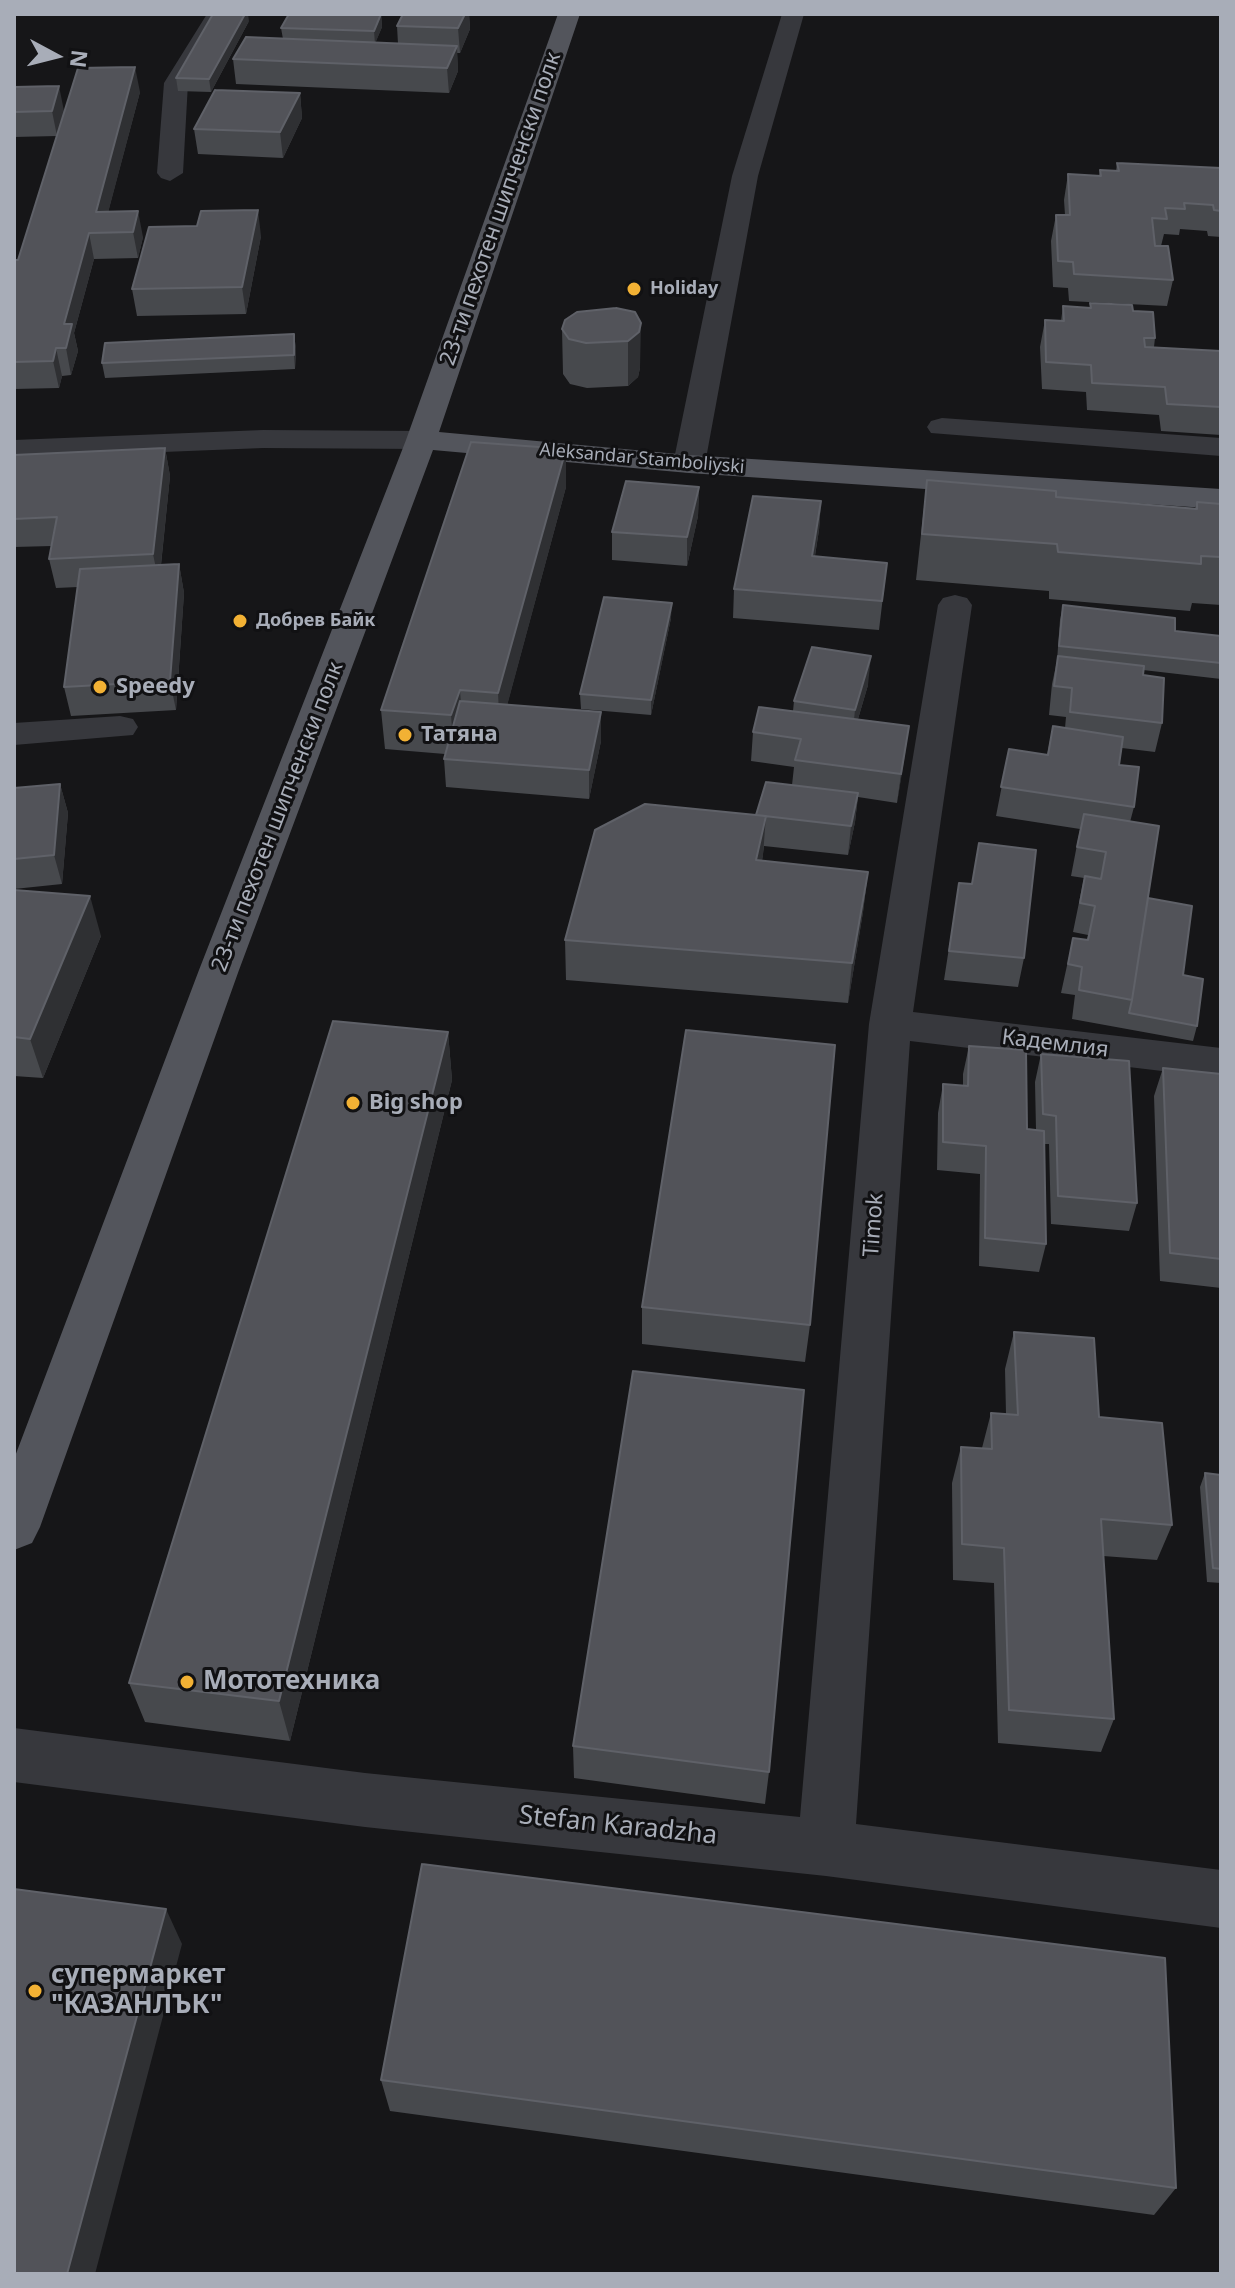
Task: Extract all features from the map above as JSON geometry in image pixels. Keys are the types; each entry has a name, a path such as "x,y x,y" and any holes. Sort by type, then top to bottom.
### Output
{"main road":[{"name":"23-ти пехотен шипченски полк","path":"14,1527 219,970 421,440 569,14"},
{"name":"Aleksandar Stamboliyski","path":"421,440 689,464 1221,499"}],"street":[{"path":"170,173 176,83 218,14"},
{"path":"689,464 745,176 793,14"},
{"path":"942,427 1221,447"},
{"name":"Aleksandar Stamboliyski","path":"14,449 263,439 421,440"},
{"name":"Timok","path":"826,1848 890,1024 955,605"},
{"path":"14,734 120,727"},
{"name":"Кадемлия","path":"890,1024 1221,1063"},
{"name":"Stefan Karadzha","path":"14,1755 365,1800 826,1848 1221,1899"}],"building":[{"path":"213,14 245,14 209,79 176,78"},
{"path":"289,14 381,14 374,31 281,28"},
{"path":"403,14 465,14 458,28 397,26"},
{"path":"246,37 457,46 447,68 233,59"},
{"path":"135,67 96,212 138,211 133,232 89,233 64,324 72,324 66,348 56,348 53,361 14,362 14,260 18,260 78,68"},
{"path":"59,86 52,111 14,112 14,87"},
{"path":"215,90 300,93 280,132 194,129"},
{"path":"1117,163 1221,168 1221,211 1214,210 1213,205 1184,203 1185,209 1165,208 1167,219 1152,218 1155,246 1168,246 1173,280 1074,274 1073,262 1058,261 1056,215 1070,215 1068,174 1101,176 1100,170 1119,171"},
{"path":"258,210 242,287 132,289 149,227 197,226 201,211"},
{"path":"1090,303 1132,305 1133,311 1153,312 1155,338 1144,338 1145,347 1221,351 1221,407 1167,404 1165,387 1092,383 1091,365 1046,362 1045,320 1064,321 1063,306 1091,308"},
{"path":"616,308 635,312 641,323 639,332 628,341 586,343 569,339 562,329 565,320 577,312"},
{"path":"294,334 294,355 102,363 105,343"},
{"path":"471,442 566,449 498,693 460,690 451,715 381,710"},
{"path":"165,448 153,554 49,559 57,517 14,519 14,455"},
{"path":"927,480 1056,491 1056,497 1197,509 1197,502 1221,504 1221,557 1201,556 1201,564 1058,552 1057,544 922,534"},
{"path":"626,481 699,487 687,537 612,532"},
{"path":"753,496 821,501 812,556 887,563 882,601 734,589"},
{"path":"179,564 170,681 64,687 80,569"},
{"path":"604,597 672,603 651,700 580,694"},
{"path":"1063,605 1175,618 1175,631 1221,636 1221,663 1059,646"},
{"path":"812,647 871,656 855,710 794,701"},
{"path":"1058,656 1144,666 1143,675 1164,678 1162,723 1070,712 1072,688 1054,686"},
{"path":"460,701 601,712 589,770 444,759"},
{"path":"759,707 909,726 901,774 795,760 801,739 753,732"},
{"path":"1053,726 1123,737 1119,765 1139,767 1134,807 1001,787 1009,749 1048,755"},
{"path":"766,782 858,793 851,826 756,815"},
{"path":"60,784 54,855 14,859 14,788"},
{"path":"645,804 766,816 756,860 868,872 852,963 565,940 595,830"},
{"path":"1084,814 1159,826 1132,1000 1079,990 1082,967 1068,964 1073,938 1088,940 1095,906 1080,903 1085,876 1101,879 1106,852 1077,847"},
{"path":"979,843 1036,850 1024,958 949,951 959,883 972,884"},
{"path":"14,890 90,896 30,1039 14,1037"},
{"path":"1148,898 1192,906 1183,975 1203,979 1197,1026 1129,1013"},
{"path":"333,1021 448,1032 279,1701 129,1683"},
{"path":"686,1030 835,1045 810,1325 642,1307"},
{"path":"969,1046 1026,1050 1027,1129 1044,1131 1046,1244 985,1238 986,1146 943,1142 943,1084 968,1086"},
{"path":"1041,1054 1129,1061 1137,1203 1058,1196 1056,1116 1043,1114"},
{"path":"1163,1068 1221,1074 1221,1259 1170,1253"},
{"path":"1014,1332 1094,1338 1099,1417 1162,1423 1172,1525 1101,1519 1114,1719 1009,1710 1004,1548 962,1544 961,1447 992,1449 991,1413 1018,1415"},
{"path":"633,1371 804,1390 769,1772 573,1746"},
{"path":"1205,1473 1221,1475 1221,1569 1213,1568"},
{"path":"422,1864 1165,1958 1176,2188 381,2080"},
{"path":"14,1889 166,1909 67,2274 14,2274"}],"place":[{"name":"Holiday","path":"634,289"},
{"name":"Добрев Байк","path":"240,621"},
{"name":"Speedy","path":"100,687"},
{"name":"Татяна","path":"405,735"},
{"name":"Big shop","path":"353,1103"},
{"name":"Мототехника","path":"187,1682"},
{"name":"супермаркет \"КАЗАНЛЪК\"","path":"35,1991"}]}
